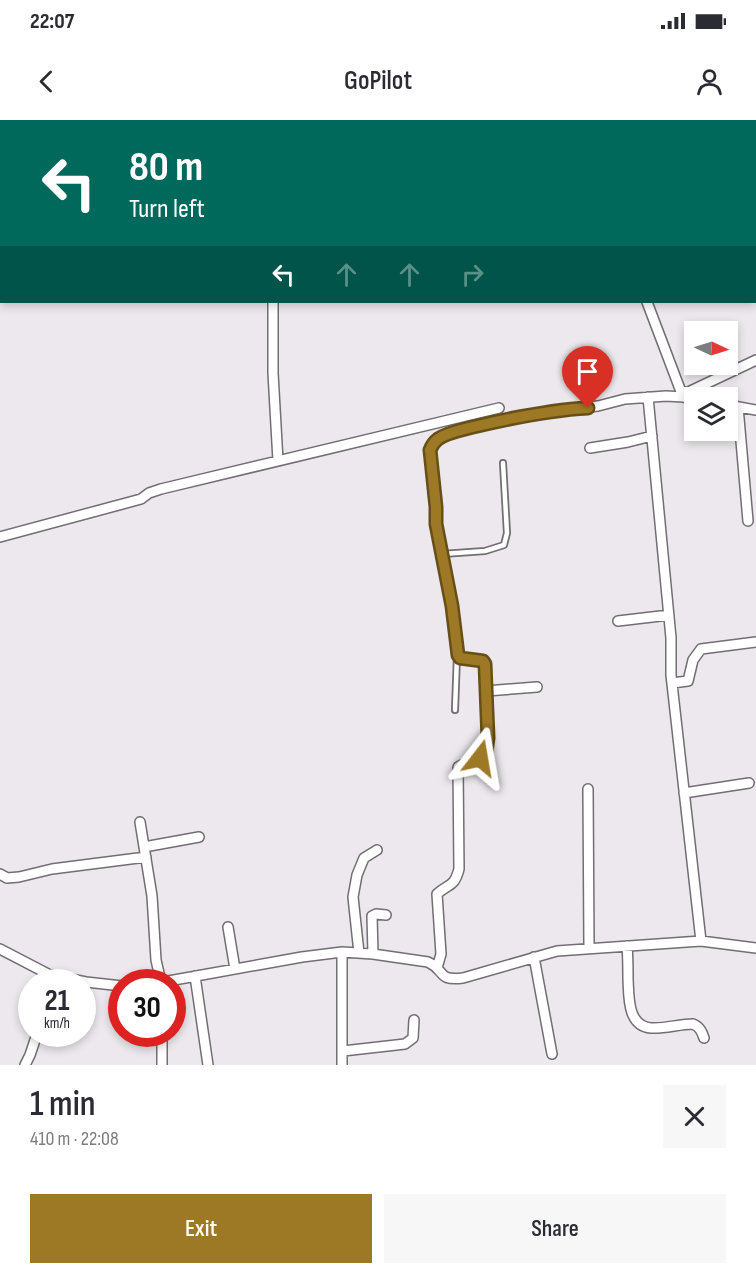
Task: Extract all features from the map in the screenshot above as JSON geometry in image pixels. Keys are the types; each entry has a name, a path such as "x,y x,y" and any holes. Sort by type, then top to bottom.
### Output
{"street":[{"path":"273,303 273,373 278,461"},
{"path":"647,303 682,396"},
{"path":"437,968 441,954 437,894 454,882 459,869 458,767 463,763 477,760 486,752 488,738 485,664 483,661 460,658 458,655 452,606 436,524 430,456 432,444 447,434 500,421 598,406 625,399 682,396 756,360"},
{"path":"648,397 669,615 672,683 702,941"},
{"path":"738,407 756,410"},
{"path":"0,537 141,499 161,489 499,408"},
{"path":"590,448 652,436"},
{"path":"738,441 748,521"},
{"path":"618,621 669,615"},
{"path":"672,683 688,681 693,660 701,649 756,642"},
{"path":"486,691 537,687"},
{"path":"684,793 749,783"},
{"path":"588,789 589,948"},
{"path":"140,822 152,896 158,969"},
{"path":"144,847 199,837"},
{"path":"360,953 353,897 357,875 364,858 377,850"},
{"path":"0,874 8,878 19,877 52,869 146,857"},
{"path":"373,954 372,916 386,915"},
{"path":"228,927 235,969"},
{"path":"186,978 342,952 428,962 450,980 557,951 702,941 756,948"},
{"path":"627,946 630,1010 634,1017 645,1027 653,1028 693,1024 701,1030 704,1038"},
{"path":"0,949 33,969"},
{"path":"342,952 342,1065"},
{"path":"534,957 552,1054"},
{"path":"195,976 208,1065"},
{"path":"343,1051 410,1042 413,1038 414,1020"},
{"path":"25,1065 32,1047"},
{"path":"162,1047 162,1065"}],"lane":[{"path":"442,554 485,551 504,545 507,533 503,463"},
{"path":"455,710 458,655"}],"route":[{"path":"480,758 486,752 488,738 485,664 483,661 460,658 458,655 452,606 436,524 430,450 436,440 459,431 514,418 588,408"}]}
